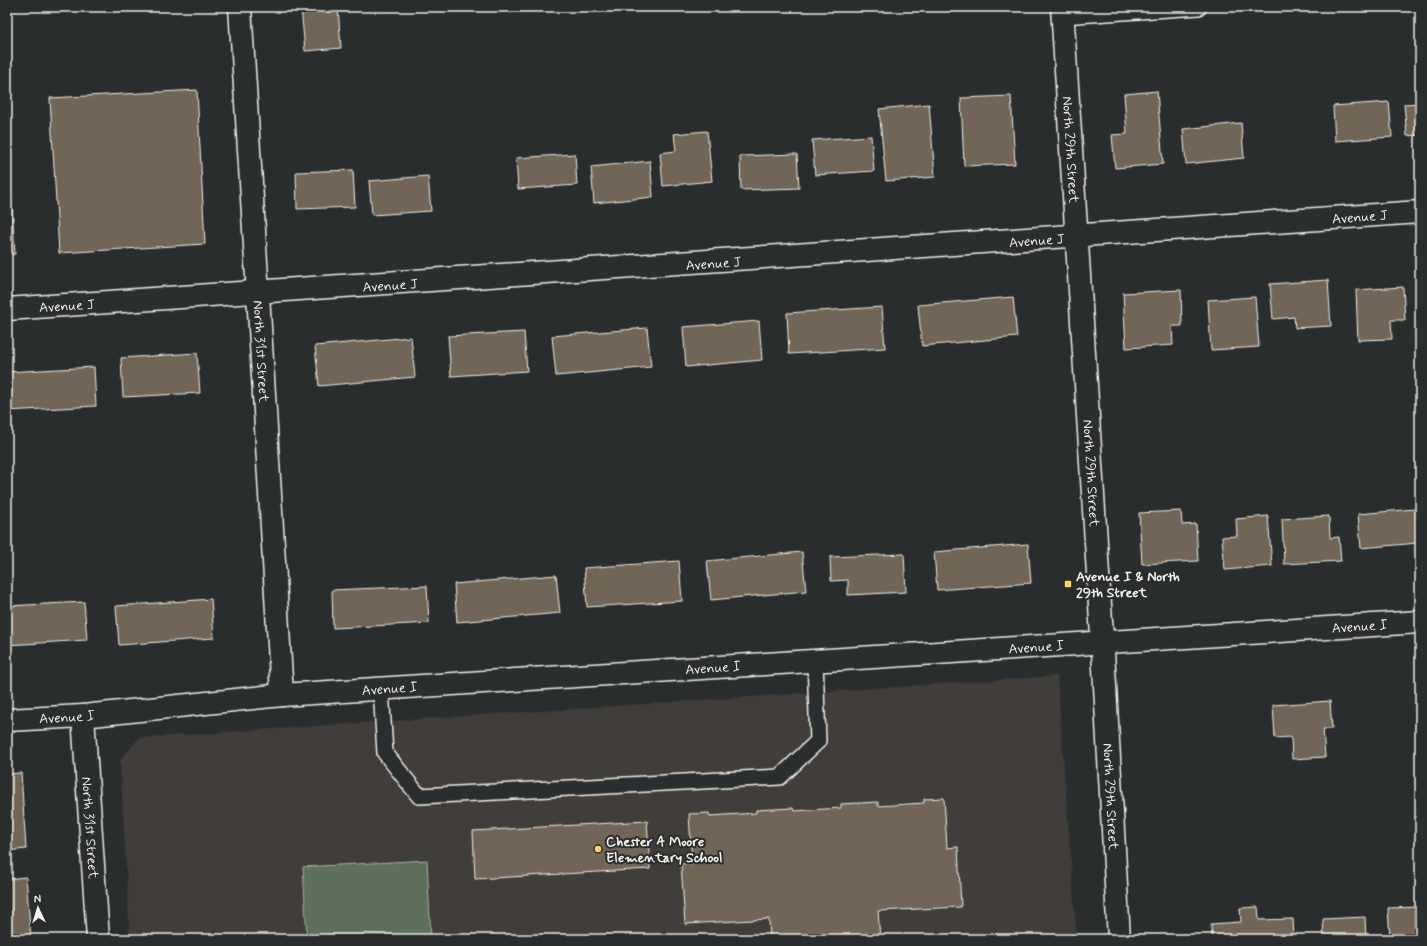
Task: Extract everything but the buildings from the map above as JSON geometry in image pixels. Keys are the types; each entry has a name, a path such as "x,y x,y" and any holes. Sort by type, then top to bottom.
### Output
{"street":[{"name":"North 31st Street","path":"240,7 282,695"},
{"name":"North 29th Street","path":"1062,12 1102,642 1119,939"},
{"name":"Avenue J","path":"7,309 258,294 1076,238 1420,212"},
{"name":"Avenue I","path":"7,720 83,716 282,695 1420,622"},
{"name":"North 31st Street","path":"83,716 98,939"}],"lane":[{"path":"1062,12 1199,7"},
{"path":"381,689 385,753 419,796 780,776 818,741 815,661"}],"shaded area":[{"name":"Chester A Moore Elementary School","path":"1057,676 1077,939 130,939 120,760 139,738"}],"green space":[{"path":"427,860 431,939 307,939 303,867"}],"place":[{"name":"Avenue I & North 29th Street","path":"1068,584"},
{"name":"Chester A Moore Elementary School","path":"598,849"}]}
